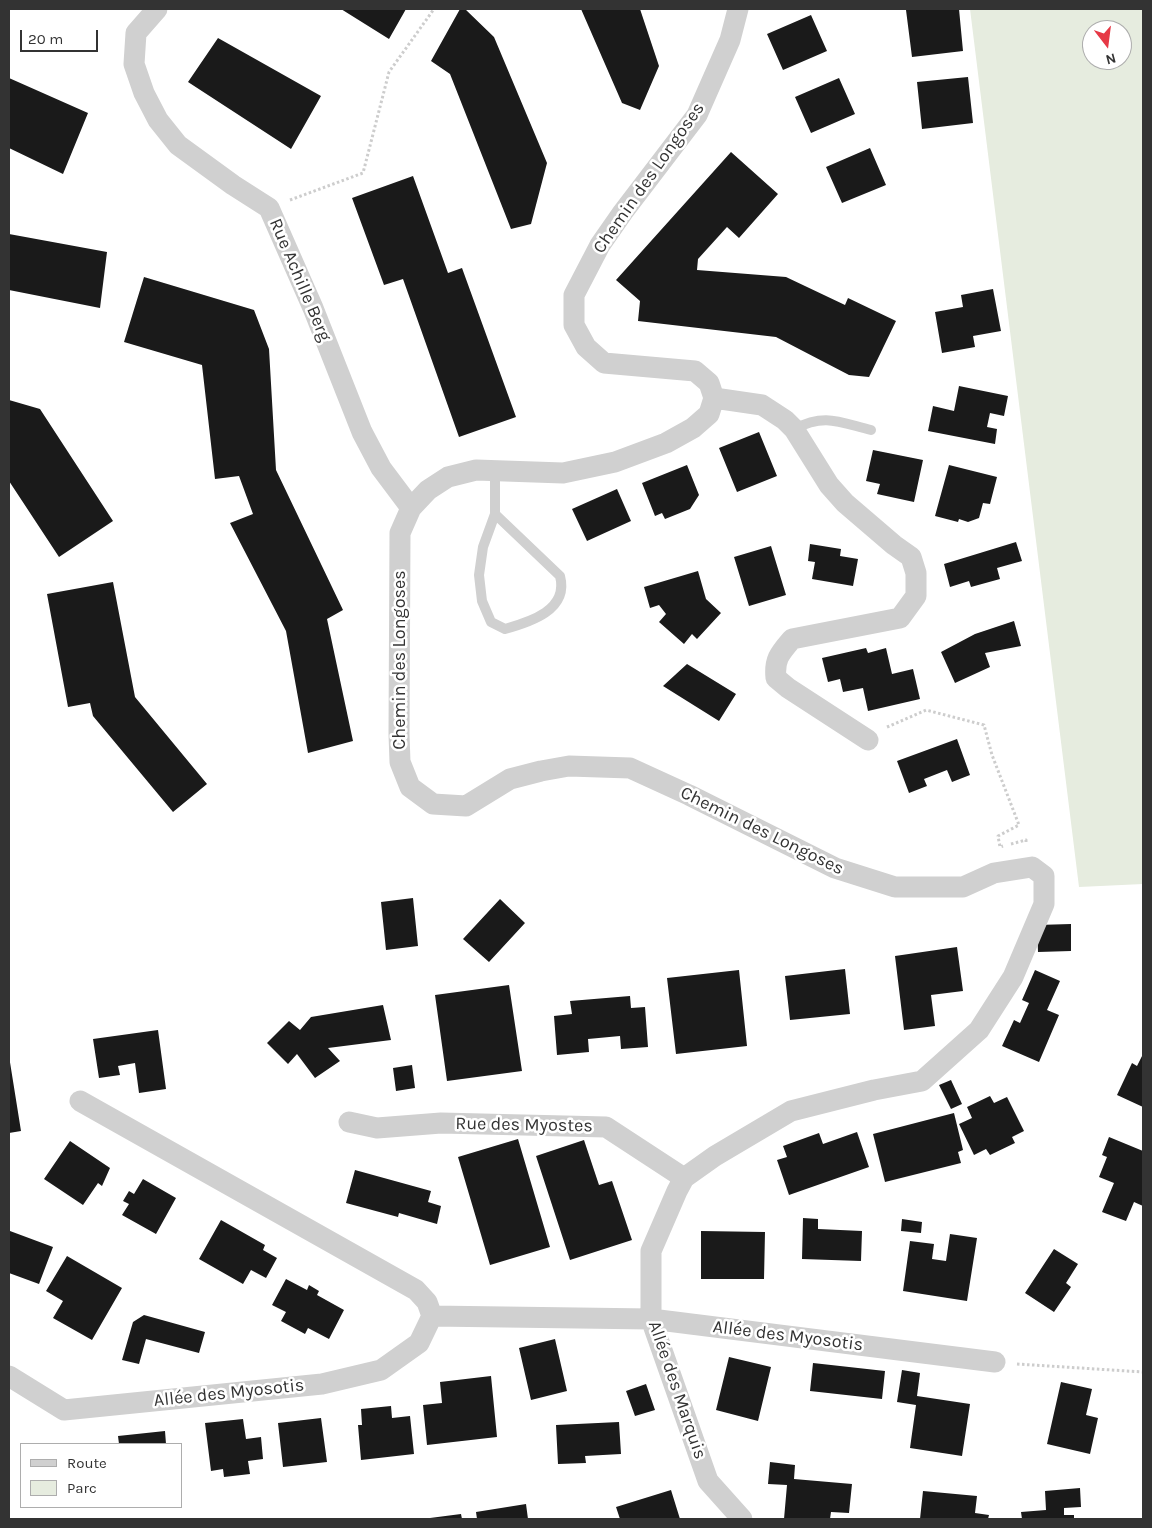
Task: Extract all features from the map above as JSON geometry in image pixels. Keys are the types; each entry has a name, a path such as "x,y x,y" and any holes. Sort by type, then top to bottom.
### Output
{"street":[{"name":"Rue Achille Berg","path":"157,9 136,33 134,64 144,93 158,120 178,146 269,208 313,308 362,432 381,468 411,508"},
{"name":"Chemin des Longoses","path":"738,9 730,40 697,115 622,212 600,245 574,295 574,325 586,347 604,363 695,371 710,383 714,398 709,414 693,428 666,444 614,462 563,473 476,470 448,477 428,490 411,508 400,533 400,762 410,788 433,804 466,806 510,779 541,770 569,766 630,768 689,795 834,868 895,887 963,887 994,872 1032,866"},
{"path":"714,398 762,405 794,428 829,485 845,503 894,545 912,557 916,573 916,596 900,618 792,639 782,651 775,664 776,678 788,688 866,739"},
{"path":"684,1178 715,1156 791,1110 874,1090 922,1081 979,1030 1013,977 1044,904 1044,876 1032,866"},
{"path":"80,1102 416,1290 427,1302 432,1316"},
{"name":"Rue des Myostes","path":"349,1122 378,1128 441,1123 606,1127 684,1178"},
{"name":"Allée des Marquis","path":"684,1178 651,1251 651,1319 708,1481 742,1519"},
{"name":"Allée des Myosotis","path":"9,1376 64,1410 322,1384 381,1370 419,1343 432,1316 651,1319 995,1362"}],"lane":[{"path":"794,428 811,420 828,419 871,430"},
{"path":"495,471 495,514 483,547 479,575 482,601 491,622 505,630 537,619 560,598 562,586 560,576 495,514"}],"path":[{"path":"269,208 363,173 389,72 434,9"},
{"path":"866,739 926,710 984,725 992,755 1019,825 998,836 1000,847 1026,840 1032,866"},
{"path":"995,1362 1143,1372"}],"green space":[{"path":"970,9 1143,9 1143,884 1079,887"}],"building":[{"path":"341,9 406,9 389,39"},
{"path":"460,9 465,9 494,37 547,163 531,224 511,229 450,74 431,61"},
{"path":"581,9 640,9 659,66 640,110 622,103"},
{"path":"959,9 963,51 912,57 906,10"},
{"path":"811,15 827,51 783,70 767,34"},
{"path":"218,38 321,96 291,149 188,82"},
{"path":"968,77 973,123 922,129 917,82"},
{"path":"9,78 88,113 63,174 9,148"},
{"path":"839,78 855,114 811,133 795,97"},
{"path":"870,148 886,185 842,203 826,167"},
{"path":"731,152 778,194 739,238 727,227 698,259 697,270 786,277 845,305 848,298 896,321 869,377 849,375 776,337 638,321 640,301 616,280"},
{"path":"413,176 448,273 462,268 516,417 459,437 403,279 384,285 352,198"},
{"path":"9,234 107,252 100,308 9,290"},
{"path":"144,277 254,310 269,349 276,470 343,610 327,619 353,741 308,753 286,631 230,523 253,514 239,476 215,479 202,365 124,342"},
{"path":"993,289 1001,331 973,336 975,347 942,353 935,312 963,307 961,295"},
{"path":"959,386 1008,396 1004,416 990,413 987,427 997,429 995,444 928,431 933,406 954,411"},
{"path":"9,400 40,409 113,521 59,557 9,481"},
{"path":"759,432 777,476 737,492 719,448"},
{"path":"873,450 923,460 914,502 877,494 880,484 866,481"},
{"path":"687,465 699,495 690,509 665,519 662,513 655,516 642,483"},
{"path":"949,465 997,477 990,504 983,503 979,518 968,522 959,519 958,522 935,516"},
{"path":"617,489 631,521 587,541 572,509"},
{"path":"1016,542 1022,561 997,568 1000,579 971,587 969,581 950,587 944,564"},
{"path":"810,544 841,549 840,556 858,559 853,586 812,579 815,562 808,561"},
{"path":"771,546 786,595 749,606 734,557"},
{"path":"698,571 706,599 721,613 697,639 692,634 684,644 659,622 666,614 659,605 650,608 644,587"},
{"path":"113,582 135,697 207,784 173,812 93,716 90,703 68,707 47,594"},
{"path":"1014,621 1021,646 985,653 990,667 955,683 941,652 975,634"},
{"path":"866,648 868,653 886,648 892,674 913,669 920,699 868,711 863,688 843,692 840,679 828,682 822,658"},
{"path":"687,664 736,694 719,721 663,686"},
{"path":"957,739 970,775 952,782 947,770 924,779 927,786 909,793 897,761"},
{"path":"413,898 418,946 386,950 381,902"},
{"path":"500,899 525,923 489,962 463,939"},
{"path":"1071,924 1071,951 1038,952 1037,925"},
{"path":"957,947 963,991 931,995 935,1026 904,1030 895,956"},
{"path":"845,969 850,1014 790,1020 785,976"},
{"path":"739,970 747,1046 676,1054 667,978"},
{"path":"1035,970 1060,981 1047,1010 1059,1015 1039,1062 1002,1046 1014,1020 1020,1023 1029,1003 1022,1000"},
{"path":"509,985 522,1071 447,1081 435,995"},
{"path":"630,996 631,1008 645,1007 648,1047 621,1049 620,1036 588,1039 589,1052 557,1055 554,1016 572,1014 570,1001"},
{"path":"383,1005 391,1040 328,1048 340,1061 315,1078 297,1054 288,1064 267,1043 289,1021 300,1030 311,1017"},
{"path":"158,1030 166,1089 139,1093 135,1063 118,1066 120,1075 99,1078 93,1039"},
{"path":"1143,1054 1143,1107 1117,1095 1132,1063 1137,1066"},
{"path":"9,1056 21,1131 9,1133"},
{"path":"412,1065 415,1088 396,1091 393,1068"},
{"path":"951,1080 962,1104 951,1109 939,1085"},
{"path":"990,1096 994,1103 1007,1097 1024,1131 1012,1137 1015,1143 990,1155 986,1149 974,1155 959,1124 972,1118 967,1107"},
{"path":"954,1113 963,1150 958,1152 961,1163 885,1182 873,1134"},
{"path":"857,1132 869,1167 789,1195 777,1160 787,1157 783,1146 819,1133 823,1144"},
{"path":"1109,1137 1143,1151 1143,1206 1134,1202 1126,1221 1102,1212 1114,1183 1099,1177 1107,1157 1102,1155"},
{"path":"518,1139 550,1247 490,1265 458,1157"},
{"path":"584,1140 599,1185 612,1181 632,1240 570,1260 536,1156"},
{"path":"70,1141 110,1168 102,1186 98,1183 83,1205 44,1179"},
{"path":"355,1170 431,1191 428,1202 441,1206 437,1224 399,1213 398,1217 346,1203"},
{"path":"143,1179 176,1198 156,1234 122,1215 129,1204 123,1201 129,1191 134,1194"},
{"path":"803,1218 818,1219 818,1229 862,1231 861,1261 802,1259"},
{"path":"902,1219 922,1222 921,1233 901,1231"},
{"path":"221,1220 265,1245 263,1250 277,1258 266,1278 251,1270 243,1284 199,1259"},
{"path":"10,1231 53,1247 39,1284 9,1273"},
{"path":"701,1231 765,1232 764,1279 701,1279"},
{"path":"950,1234 977,1238 967,1301 903,1291 910,1241 934,1244 932,1259 946,1261"},
{"path":"1054,1249 1078,1264 1066,1283 1071,1287 1054,1312 1025,1293"},
{"path":"67,1256 122,1288 92,1340 53,1318 63,1301 46,1291"},
{"path":"286,1279 307,1290 309,1285 319,1291 317,1295 344,1310 329,1339 308,1328 305,1334 281,1321 286,1312 272,1305"},
{"path":"144,1315 205,1332 199,1353 146,1339 139,1364 122,1360 133,1322"},
{"path":"555,1339 567,1391 531,1400 519,1348"},
{"path":"729,1357 771,1367 758,1421 716,1410"},
{"path":"813,1363 885,1371 882,1399 810,1391"},
{"path":"902,1370 920,1373 917,1396 970,1404 962,1456 910,1448 916,1405 897,1402"},
{"path":"491,1376 497,1437 427,1445 423,1405 442,1403 440,1382"},
{"path":"1061,1382 1092,1389 1086,1415 1098,1418 1090,1454 1047,1444"},
{"path":"646,1384 655,1410 635,1416 626,1391"},
{"path":"391,1406 392,1418 410,1416 414,1454 361,1460 358,1425 362,1425 361,1409"},
{"path":"321,1418 327,1462 283,1467 278,1423"},
{"path":"243,1419 246,1439 261,1437 263,1459 248,1461 250,1474 224,1477 223,1469 211,1471 205,1423"},
{"path":"619,1422 621,1454 585,1456 586,1463 558,1464 556,1425"},
{"path":"165,1431 166,1443 119,1443 118,1436"},
{"path":"770,1462 795,1465 794,1479 852,1484 849,1513 831,1512 830,1519 784,1519 787,1485 768,1484"},
{"path":"1080,1488 1081,1507 1064,1508 1064,1515 1074,1515 1074,1519 1022,1519 1021,1512 1046,1510 1045,1491"},
{"path":"671,1490 680,1519 620,1519 616,1507"},
{"path":"923,1491 977,1496 975,1513 989,1515 988,1519 920,1519"},
{"path":"526,1504 528,1519 477,1519 476,1512"},
{"path":"461,1514 462,1519 430,1519 430,1518"}]}
